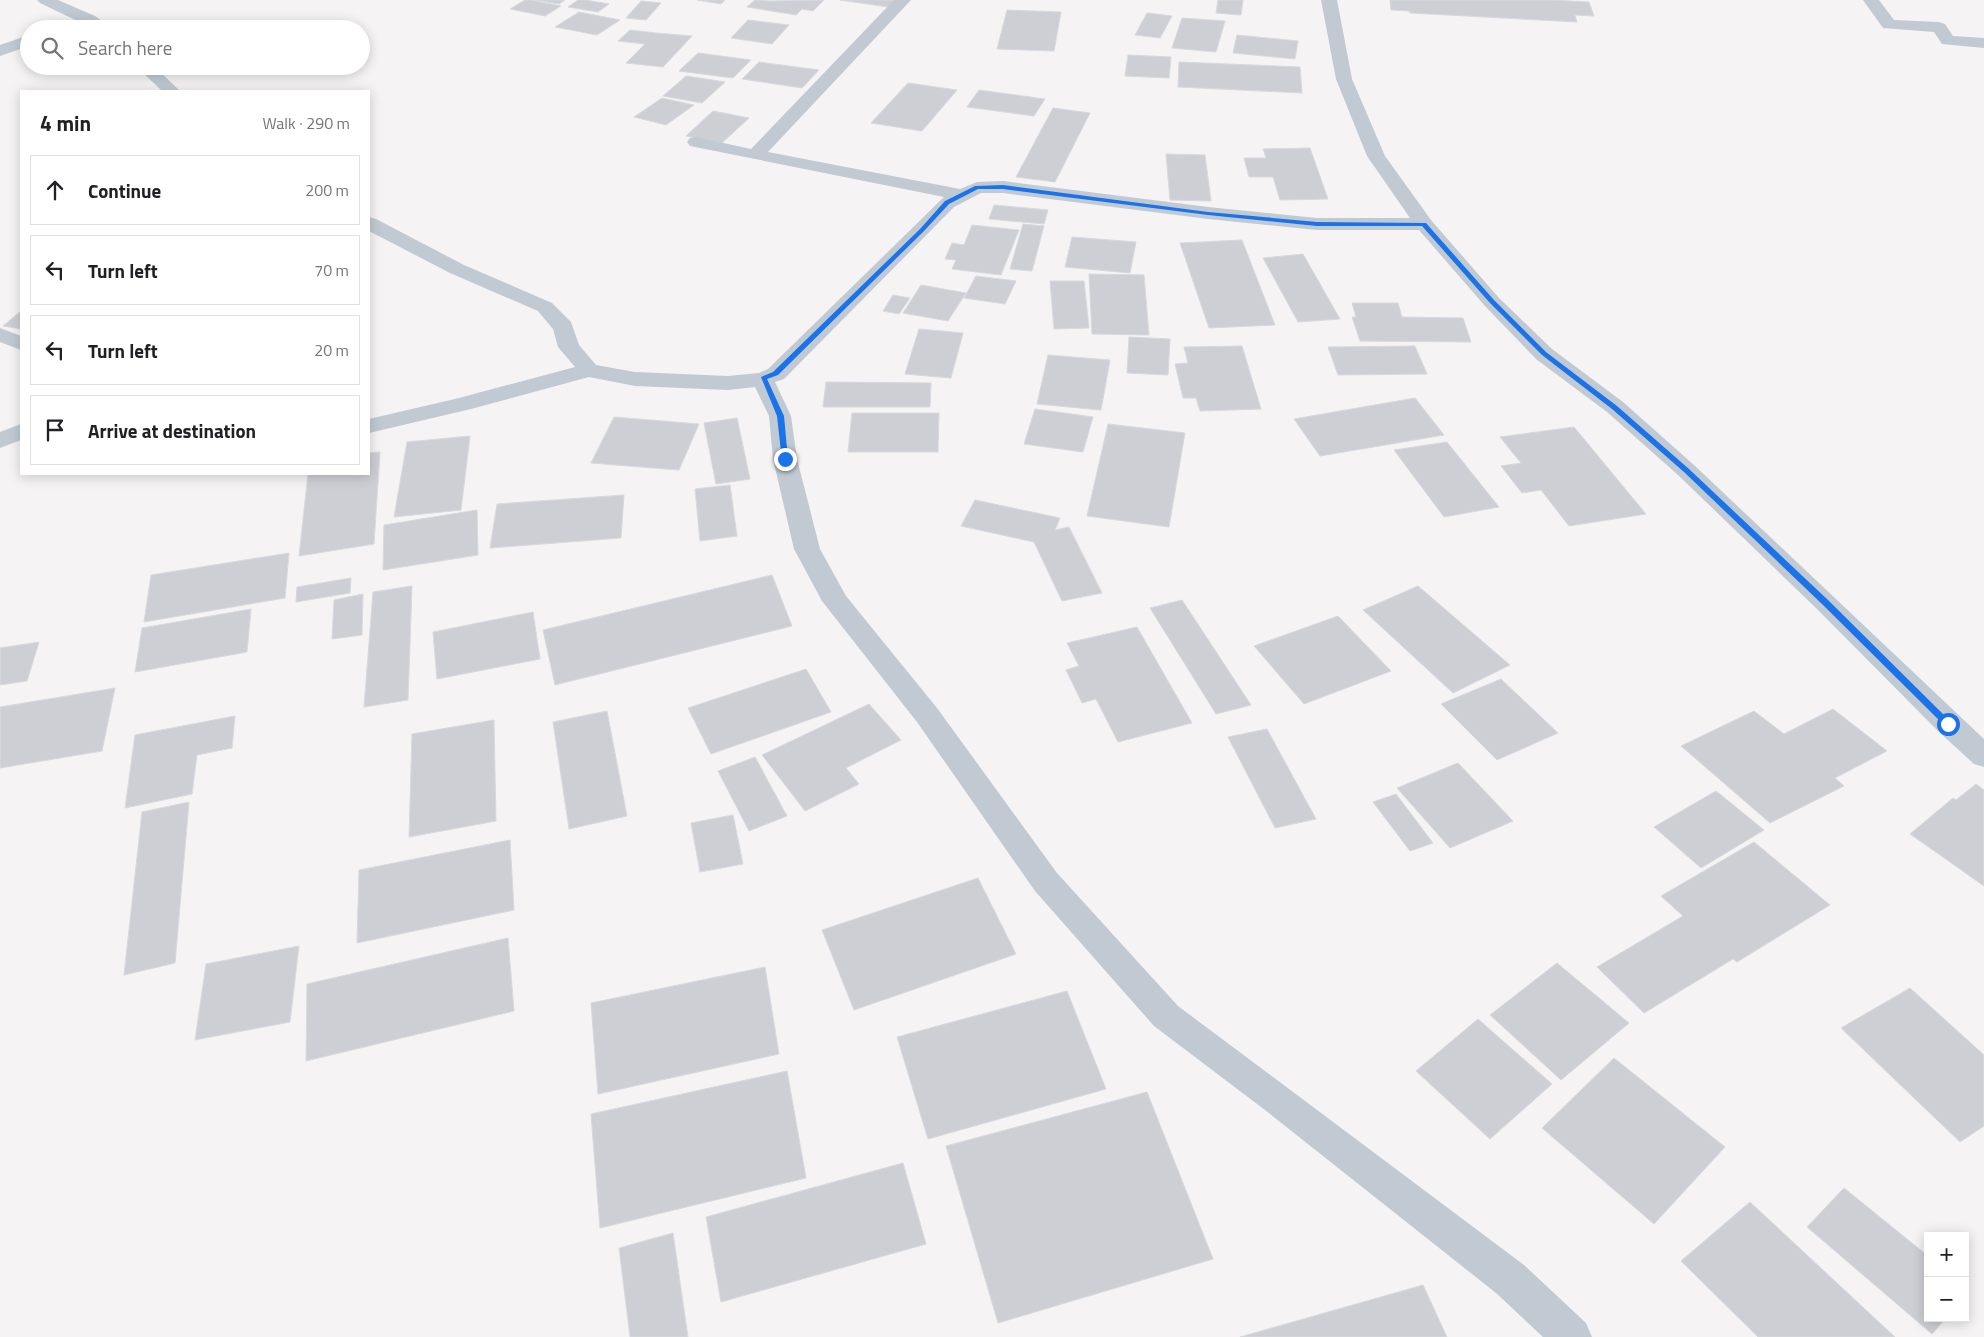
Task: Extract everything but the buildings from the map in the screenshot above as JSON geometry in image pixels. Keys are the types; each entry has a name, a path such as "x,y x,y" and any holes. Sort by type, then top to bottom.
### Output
{"street":[{"path":"45,0 89,19"},
{"path":"755,156 903,0"},
{"path":"1328,0 1344,79 1376,156 1424,224 1492,302 1544,354 1615,407 1686,470 1825,602 1948,724 1984,756"},
{"path":"1871,0 1889,25 1939,27 1948,41 1984,43"},
{"path":"0,50 20,43"},
{"path":"154,75 171,90"},
{"path":"696,142 755,156 962,195"},
{"path":"370,426 463,404 589,370 634,379 728,382 763,379 776,374 922,230 947,202 977,188 1003,187 1208,213 1317,224 1424,224"},
{"path":"370,224 457,269 544,307 563,328 569,347 589,370"},
{"path":"0,334 20,344"},
{"path":"763,379 780,416 785,459 807,548 835,601 927,715 1046,882 1166,1016 1300,1116 1510,1279 1572,1337"},
{"path":"0,441 20,431"}],"route":[{"path":"785,459 780,416 763,379 776,374 922,230 947,202 977,188 1003,187 1208,213 1317,224 1424,224 1492,302 1544,354 1615,407 1686,470 1825,602 1948,724"}]}
